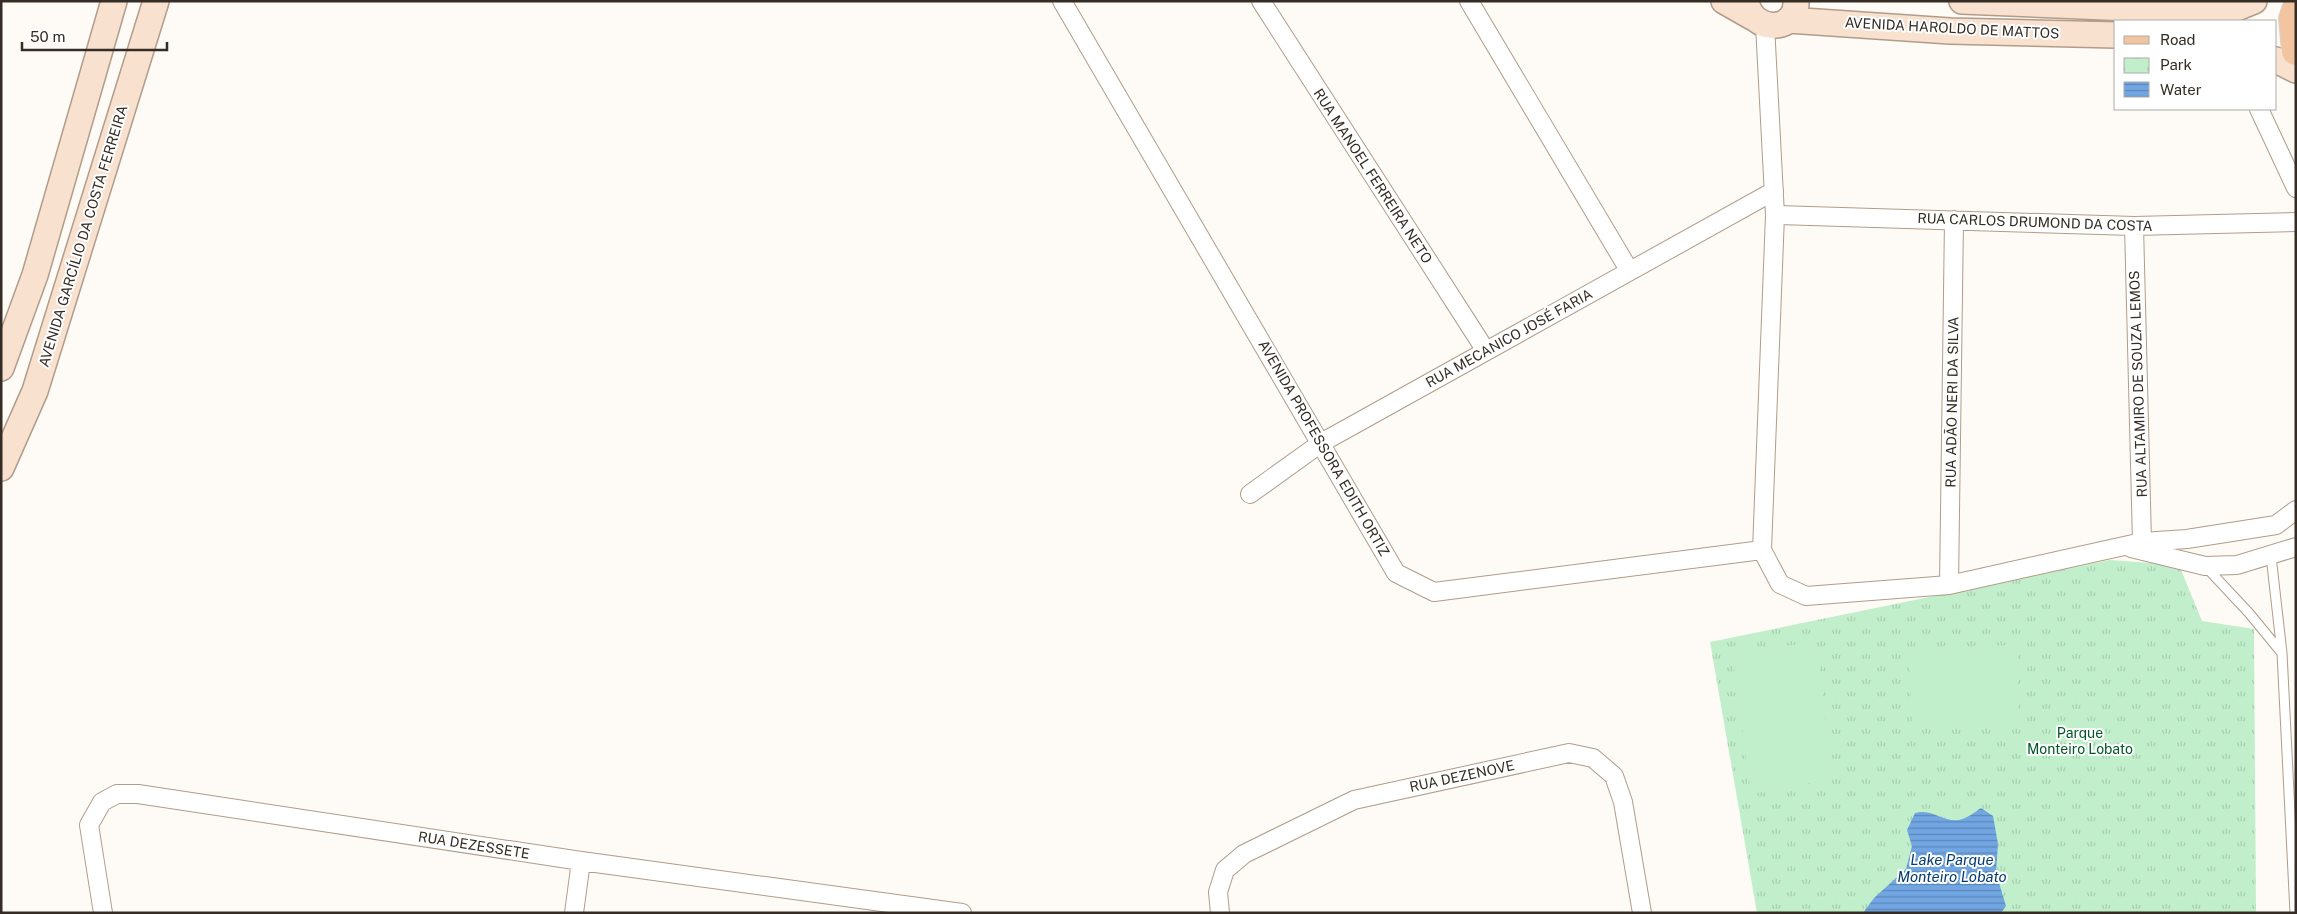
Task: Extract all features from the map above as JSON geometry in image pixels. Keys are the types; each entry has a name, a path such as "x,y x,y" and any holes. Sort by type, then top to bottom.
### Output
{"main road":[{"path":"2294,15 2296,50"}],"street":[{"path":"1,368 35,275 114,1"},
{"name":"AVENIDA GARCÍLIO DA COSTA FERREIRA","path":"1,468 35,391 156,1"},
{"name":"AVENIDA PROFESSORA EDITH ORTIZ","path":"1062,1 1396,573 1434,592 1762,550"},
{"name":"RUA MANOEL FERREIRA NETO","path":"1261,1 1486,351"},
{"path":"1469,1 1630,270"},
{"name":"AVENIDA HAROLDO DE MATTOS","path":"1724,1 1770,13 1950,31 2114,35"},
{"name":"AVENIDA HAROLDO DE MATTOS","path":"1962,1 2227,12 2254,1"},
{"path":"1770,13 1775,215 1762,550 1780,584 1806,596 1949,585 2142,542 2187,539 2276,525 2296,510"},
{"path":"2277,60 2296,70"},
{"path":"2259,110 2296,188"},
{"name":"RUA MECANICO JOSÉ FARIA","path":"1250,494 1321,443 1774,190"},
{"name":"RUA CARLOS DRUMOND DA COSTA","path":"1775,215 2134,226 2296,222"},
{"name":"RUA ADÃO NERI DA SILVA","path":"1949,585 1954,220"},
{"name":"RUA ALTAMIRO DE SOUZA LEMOS","path":"2134,226 2142,542"},
{"path":"2124,546 2205,566 2237,565 2296,548"},
{"name":"RUA DEZENOVE","path":"1220,913 1218,892 1225,870 1244,854 1354,800 1569,753 1594,758 1614,776 1623,802 1642,913"},
{"name":"RUA DEZESSETE","path":"103,913 90,825 102,802 116,794 138,794 582,861 962,913"},
{"path":"574,913 582,861"}],"lane":[{"path":"2271,556 2282,653 2295,911"},
{"path":"2205,566 2249,613 2282,653"}],"green space":[{"name":"Parque Monteiro Lobato","path":"2110,560 2179,565 2202,621 2254,629 2256,913 1757,913 1710,642"},
{"path":"1816,642 1832,779 1751,794 1732,653"},
{"path":"2017,645 2019,724 1912,728 1909,649"}],"water":[{"name":"Lake Parque Monteiro Lobato","path":"1981,808 1993,816 1998,844 1996,873 2006,906 2001,913 1863,913 1874,898 1906,869 1912,846 1907,830 1915,813 1926,812 1948,819 1959,820"}]}
